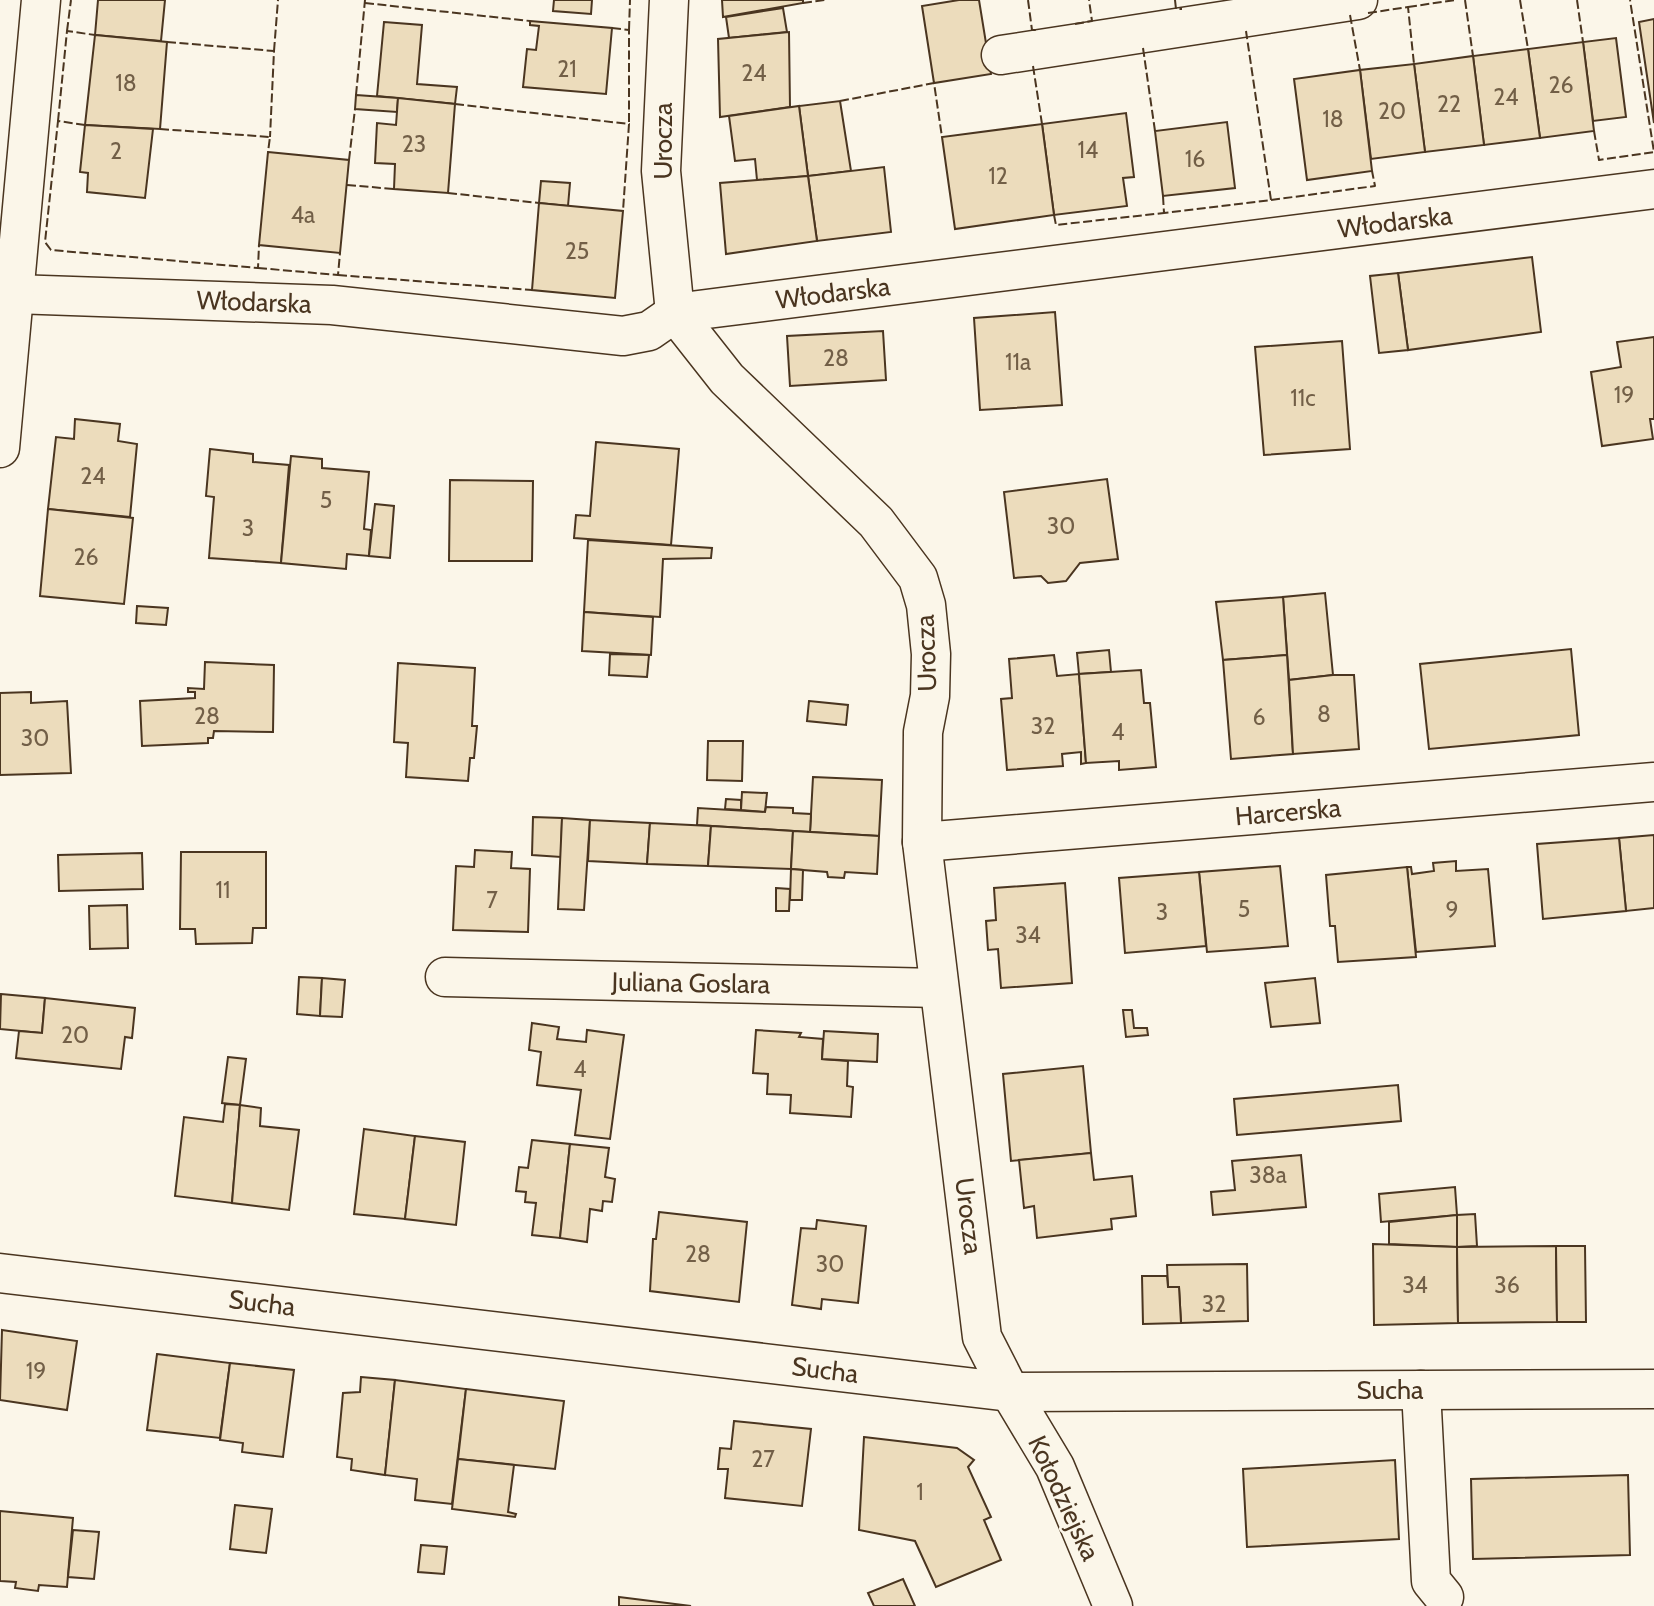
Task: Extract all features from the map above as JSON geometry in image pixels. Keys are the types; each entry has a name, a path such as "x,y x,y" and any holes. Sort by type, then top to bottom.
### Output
{"street":[{"path":"0,448 5,339 14,294 41,0"},
{"name":"Urocza","path":"669,0 661,171 676,313 727,379 876,522 918,578 926,605 931,654 930,696 923,732 922,842 982,1337 1010,1392"},
{"path":"1000,55 1358,0"},
{"name":"Włodarska","path":"14,294 332,305 623,336 649,331 676,313 1654,189"},
{"name":"Harcerska","path":"922,842 1654,782"},
{"name":"Juliana Goslara","path":"445,977 938,988"},
{"name":"Sucha","path":"0,1273 1010,1392 1654,1389"},
{"path":"1421,1390 1431,1593"},
{"name":"Kołodziejska","path":"1010,1392 1055,1467 1114,1606"}],"building":[{"path":"98,0 165,0 161,41 95,35"},
{"path":"554,0 592,0 591,14 553,11"},
{"path":"722,0 803,0 803,3 723,17"},
{"path":"979,0 991,74 934,83 922,6"},
{"path":"783,8 787,32 729,38 726,17"},
{"path":"1654,19 1654,123 1639,22"},
{"path":"530,21 612,28 606,94 523,87 527,49 536,50 539,26 530,25"},
{"path":"384,22 422,25 417,84 457,87 455,104 377,96"},
{"path":"789,32 790,107 720,117 718,39"},
{"path":"95,35 167,42 160,129 85,125"},
{"path":"1616,38 1626,117 1593,121 1583,42"},
{"path":"1583,42 1594,131 1540,138 1528,49"},
{"path":"1528,49 1540,138 1484,145 1473,56"},
{"path":"1473,56 1484,145 1425,152 1414,64"},
{"path":"1414,64 1425,152 1371,159 1360,70"},
{"path":"1360,70 1372,171 1307,180 1294,79"},
{"path":"356,95 398,98 397,112 355,109"},
{"path":"398,98 455,104 448,193 394,189 395,164 375,163 377,123 396,125"},
{"path":"840,101 851,171 808,176 799,106"},
{"path":"799,106 808,176 757,180 755,159 735,161 729,116"},
{"path":"1126,113 1134,177 1123,178 1127,206 1054,215 1042,124"},
{"path":"1227,122 1235,188 1163,196 1155,131"},
{"path":"1042,124 1054,215 955,229 942,137"},
{"path":"85,125 153,129 145,198 87,192 88,173 80,172"},
{"path":"268,152 349,160 340,253 259,245"},
{"path":"884,167 891,232 817,241 808,176"},
{"path":"808,176 817,241 726,254 720,183"},
{"path":"541,181 570,183 568,206 539,203"},
{"path":"539,203 623,211 615,298 532,290"},
{"path":"1532,257 1541,332 1408,350 1398,273"},
{"path":"1398,273 1408,350 1379,353 1370,276"},
{"path":"1055,312 1062,405 980,410 974,318"},
{"path":"883,331 886,380 790,386 787,336"},
{"path":"1654,337 1654,419 1650,419 1653,439 1602,446 1591,372 1621,367 1617,342"},
{"path":"1342,341 1350,449 1264,455 1255,347"},
{"path":"75,419 120,424 118,441 137,444 130,517 48,509 56,437 74,439"},
{"path":"596,442 679,449 671,545 574,538 576,515 590,516"},
{"path":"210,449 253,454 253,462 289,465 281,563 209,558 214,497 206,496"},
{"path":"291,456 322,459 322,468 369,472 364,529 371,530 369,556 347,554 346,569 281,563"},
{"path":"1107,479 1118,559 1080,563 1066,581 1048,583 1041,576 1014,578 1004,492"},
{"path":"450,480 533,481 532,561 449,561"},
{"path":"375,504 394,506 390,558 369,556"},
{"path":"48,509 133,518 124,604 40,596"},
{"path":"588,540 712,548 711,558 663,559 660,617 584,612"},
{"path":"1325,593 1333,675 1289,680 1283,597"},
{"path":"1283,597 1287,655 1223,660 1216,602"},
{"path":"137,606 168,608 166,625 136,623"},
{"path":"584,612 653,617 651,655 582,651"},
{"path":"1571,649 1579,735 1429,749 1420,664"},
{"path":"1109,650 1111,672 1079,674 1077,653"},
{"path":"610,654 649,655 647,677 609,675"},
{"path":"1054,655 1057,676 1079,674 1086,763 1081,764 1081,752 1062,754 1063,766 1007,770 1001,699 1012,698 1009,659"},
{"path":"1287,655 1293,754 1231,759 1223,660"},
{"path":"205,662 274,665 273,732 214,731 213,738 208,738 208,743 142,746 140,701 195,698 195,692 188,692 188,688 204,689"},
{"path":"398,663 475,668 472,726 477,726 474,758 470,758 468,781 406,777 408,743 394,742"},
{"path":"1141,670 1144,703 1150,703 1156,767 1119,770 1119,761 1086,763 1079,674"},
{"path":"1354,675 1359,749 1293,754 1289,680"},
{"path":"31,692 31,703 67,701 71,773 0,775 0,693"},
{"path":"809,701 848,705 846,725 807,721"},
{"path":"708,741 743,741 742,781 707,780"},
{"path":"813,777 882,780 879,836 810,832"},
{"path":"742,792 767,793 765,812 741,810"},
{"path":"726,799 741,800 741,810 725,809"},
{"path":"766,807 793,808 793,813 811,814 810,832 697,825 698,808 765,812"},
{"path":"533,817 562,818 561,857 532,855"},
{"path":"562,818 590,820 584,910 558,909"},
{"path":"590,820 650,823 647,864 588,861"},
{"path":"650,823 711,826 708,866 647,864"},
{"path":"711,826 793,831 791,869 708,866"},
{"path":"793,831 879,836 877,874 845,872 844,878 828,877 827,872 791,869"},
{"path":"1654,835 1654,908 1626,911 1619,838"},
{"path":"1619,838 1626,911 1543,919 1537,844"},
{"path":"475,850 512,852 511,868 530,869 528,932 453,930 456,866 474,867"},
{"path":"181,852 266,852 266,928 253,928 252,943 196,944 195,929 180,929"},
{"path":"142,853 143,889 59,891 58,855"},
{"path":"1456,861 1456,871 1488,869 1495,946 1416,952 1407,867 1411,867 1412,874 1434,871 1433,863"},
{"path":"1280,866 1288,946 1207,952 1199,872"},
{"path":"1407,867 1416,957 1338,962 1335,926 1330,926 1326,875"},
{"path":"791,869 803,870 802,900 790,900"},
{"path":"1199,872 1206,946 1125,953 1119,878"},
{"path":"1065,883 1072,983 1001,988 998,949 988,950 986,921 996,920 994,888"},
{"path":"776,888 790,889 789,911 776,911"},
{"path":"127,905 128,948 90,949 89,906"},
{"path":"299,977 322,978 320,1016 297,1014"},
{"path":"322,978 345,980 342,1017 320,1016"},
{"path":"1315,978 1320,1023 1271,1027 1265,983"},
{"path":"1,994 45,998 42,1033 0,1029"},
{"path":"45,998 135,1008 132,1038 125,1037 121,1069 16,1058 19,1031 42,1033"},
{"path":"1123,1010 1132,1010 1134,1028 1147,1028 1148,1035 1126,1037"},
{"path":"532,1023 559,1027 557,1039 586,1042 587,1030 624,1035 610,1139 575,1135 581,1090 537,1085 541,1052 529,1050"},
{"path":"756,1030 801,1033 799,1037 823,1039 822,1059 848,1061 847,1086 853,1087 851,1117 790,1113 791,1095 767,1094 768,1074 753,1073"},
{"path":"824,1031 878,1034 877,1062 822,1059"},
{"path":"228,1057 246,1059 240,1105 222,1103"},
{"path":"1083,1066 1091,1153 1011,1161 1003,1074"},
{"path":"1398,1085 1401,1121 1237,1135 1234,1099"},
{"path":"225,1104 240,1105 232,1203 175,1196 184,1117 223,1122"},
{"path":"240,1105 261,1108 260,1126 299,1130 289,1210 232,1203"},
{"path":"364,1129 415,1136 405,1219 354,1214"},
{"path":"415,1136 465,1142 456,1225 405,1219"},
{"path":"532,1140 570,1144 560,1238 532,1235 536,1203 525,1202 526,1192 516,1191 519,1167 528,1168"},
{"path":"570,1144 609,1148 605,1177 615,1179 612,1202 603,1201 602,1211 590,1209 587,1242 560,1238"},
{"path":"1091,1153 1094,1180 1132,1176 1136,1216 1111,1219 1112,1229 1037,1238 1034,1206 1024,1208 1019,1160"},
{"path":"1301,1155 1306,1207 1213,1215 1211,1192 1235,1190 1232,1161"},
{"path":"1455,1187 1457,1215 1381,1222 1379,1194"},
{"path":"659,1212 747,1222 739,1302 650,1291 653,1239 656,1239"},
{"path":"1475,1214 1477,1246 1457,1247 1457,1215"},
{"path":"1457,1215 1457,1247 1389,1244 1389,1222"},
{"path":"817,1220 866,1226 858,1303 822,1299 821,1309 792,1305 801,1228 816,1229"},
{"path":"1373,1244 1457,1247 1458,1323 1374,1325"},
{"path":"1556,1246 1557,1322 1458,1323 1457,1247"},
{"path":"1556,1246 1585,1246 1586,1322 1557,1322"},
{"path":"1247,1264 1248,1321 1181,1323 1179,1287 1168,1287 1167,1265"},
{"path":"1142,1276 1167,1276 1168,1287 1179,1287 1181,1323 1143,1324"},
{"path":"2,1330 77,1341 67,1410 0,1400"},
{"path":"157,1354 230,1363 220,1438 147,1430"},
{"path":"230,1363 294,1370 283,1457 242,1452 243,1443 220,1440"},
{"path":"361,1377 395,1380 385,1475 351,1470 352,1459 337,1457 343,1393 360,1392"},
{"path":"395,1380 466,1389 452,1504 415,1500 417,1479 385,1475"},
{"path":"466,1389 564,1401 555,1469 458,1459"},
{"path":"734,1421 811,1429 802,1506 725,1498 728,1469 718,1469 720,1448 731,1449"},
{"path":"864,1437 957,1448 974,1460 968,1467 991,1517 984,1520 1001,1560 936,1587 915,1541 859,1530"},
{"path":"458,1459 514,1465 508,1512 516,1514 515,1517 452,1509"},
{"path":"1395,1460 1399,1539 1247,1547 1243,1469"},
{"path":"1628,1475 1630,1555 1473,1559 1471,1479"},
{"path":"235,1505 272,1509 266,1553 230,1549"},
{"path":"0,1511 73,1518 67,1587 39,1585 38,1591 15,1588 16,1582 0,1581"},
{"path":"73,1530 99,1532 94,1579 68,1577"},
{"path":"421,1545 447,1547 444,1574 418,1572"},
{"path":"903,1579 915,1606 874,1606 868,1593"},
{"path":"619,1597 691,1606 619,1606"}],"fence":[{"path":"67,31 71,0"},
{"path":"274,51 278,0"},
{"path":"356,95 365,0"},
{"path":"629,30 630,0"},
{"path":"803,3 825,0"},
{"path":"1028,0 1032,30 1037,30"},
{"path":"1075,24 1092,21 1089,0"},
{"path":"1175,0 1176,9 1182,9"},
{"path":"1408,7 1455,0"},
{"path":"1465,0 1473,56"},
{"path":"1520,0 1528,49"},
{"path":"1577,0 1583,42"},
{"path":"1594,131 1599,160 1654,152 1630,0"},
{"path":"365,3 530,21"},
{"path":"1368,13 1408,7 1414,64"},
{"path":"1350,15 1360,70"},
{"path":"612,28 629,30 629,124"},
{"path":"58,121 67,31 95,35"},
{"path":"1163,196 1164,213 1271,200 1246,31"},
{"path":"167,42 274,51 270,137"},
{"path":"1143,48 1155,131"},
{"path":"1033,66 1042,124"},
{"path":"840,101 934,83 942,137"},
{"path":"455,104 629,124 623,211"},
{"path":"349,160 355,109"},
{"path":"85,125 58,121 45,242 51,250 258,268 259,245"},
{"path":"160,129 270,137 268,152"},
{"path":"1271,200 1375,186 1372,171"},
{"path":"347,185 394,189"},
{"path":"448,193 539,203"},
{"path":"1054,215 1056,225 1164,213"},
{"path":"258,268 338,275 340,253"},
{"path":"338,275 532,290"}]}
